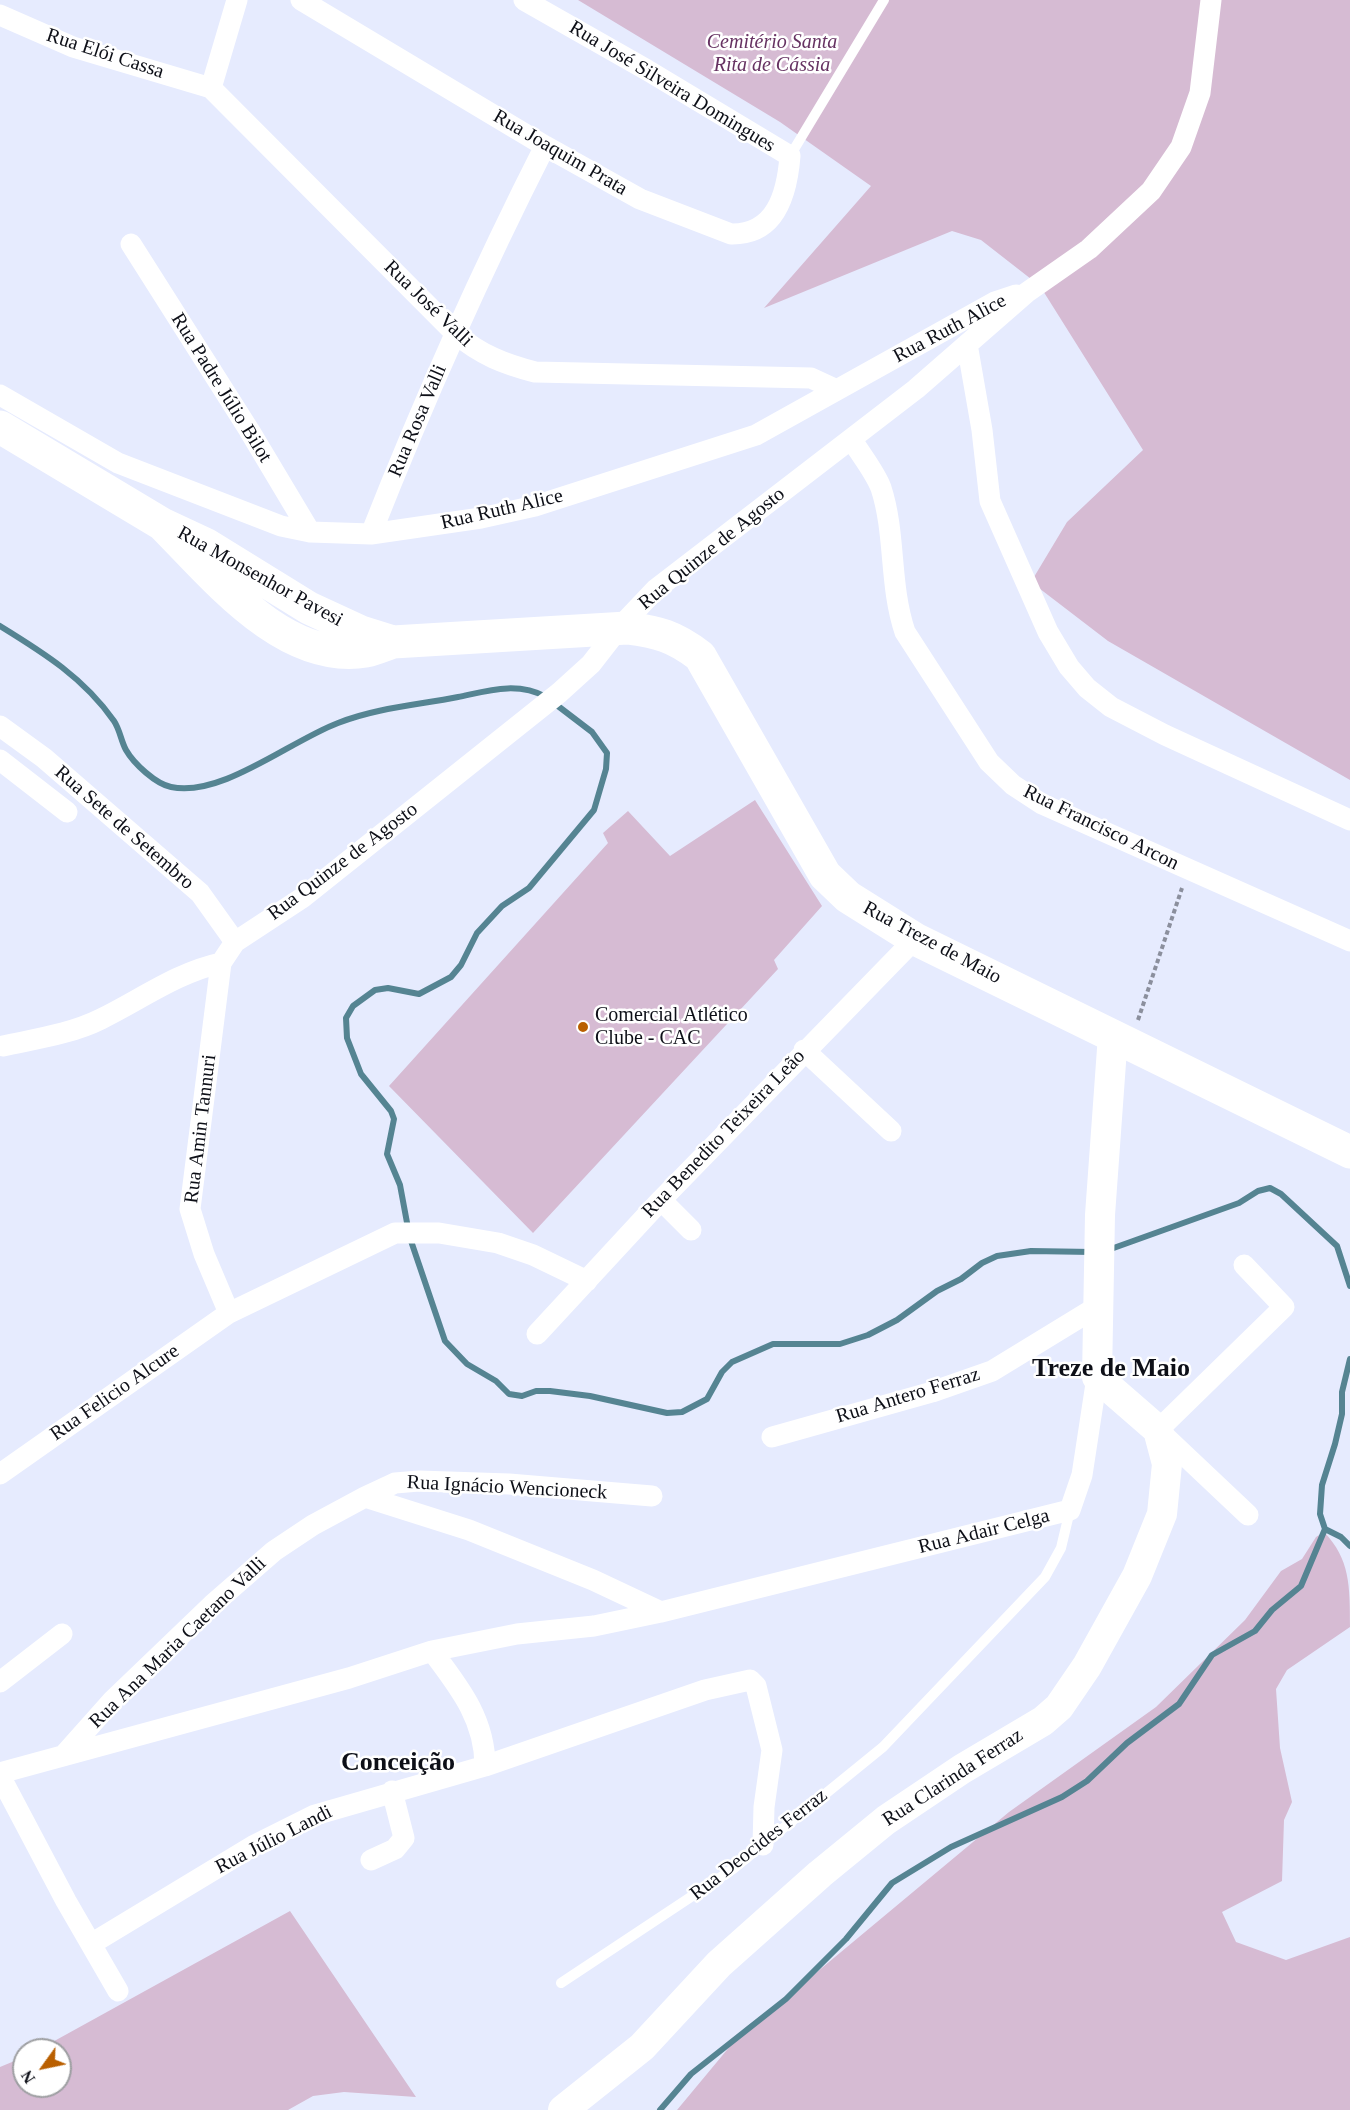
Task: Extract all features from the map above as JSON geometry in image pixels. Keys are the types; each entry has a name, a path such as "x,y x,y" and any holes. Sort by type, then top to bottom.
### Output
{"highway":[{"name":"Rua Monsenhor Pavesi","path":"0,427 162,524 207,545 285,595 361,632 393,642"},
{"name":"Rua Monsenhor Pavesi","path":"162,524 221,583 264,620 284,635 316,647 353,652 368,651 393,642 619,628"},
{"path":"264,620 285,595"},
{"name":"Rua Treze de Maio","path":"619,628 662,633 684,644 699,656 825,875 848,897 915,939 1122,1038 1350,1152"}],"street":[{"path":"211,88 237,0"},
{"name":"Rua Joaquim Prata","path":"301,0 545,146 640,199 731,234 748,235 760,230 774,213 788,183 789,156"},
{"name":"Rua José Silveira Domingues","path":"524,0 647,70 789,156"},
{"path":"1026,293 1089,249 1151,191 1181,147 1200,93 1211,0"},
{"name":"Rua Elói Cassa","path":"0,15 74,47 211,88"},
{"name":"Rua José Valli","path":"211,88 456,334 475,350 500,363 535,372 811,378 837,390"},
{"name":"Rua Rosa Valli","path":"371,534 500,235 545,146"},
{"name":"Rua Padre Júlio Bilot","path":"131,244 249,430 310,532"},
{"name":"Rua Quinze de Agosto","path":"235,942 302,898 551,699 591,664 619,628 656,589 852,440 1026,293"},
{"name":"Rua Ruth Alice","path":"0,395 118,463 281,526 310,532 371,534 481,518 535,507 756,435 994,302 1026,293"},
{"path":"967,344 982,430 990,501 1048,632 1070,667 1087,688 1111,707 1165,735 1350,820"},
{"name":"Rua Francisco Arcon","path":"852,440 880,486 886,510 897,609 905,632 989,762 1013,785 1042,804 1350,941"},
{"name":"Rua Sete de Setembro","path":"0,726 44,758 200,893 235,942"},
{"path":"0,760 67,812"},
{"name":"Rua Benedito Teixeira Leão","path":"537,1334 804,1050 915,939"},
{"name":"Rua Amin Tannuri","path":"229,1313 204,1254 190,1209 191,1181 221,963 235,942"},
{"path":"3,1046 52,1035 98,1021 178,978 204,966 221,963"},
{"name":"Rua Adair Celga","path":"661,1612 1070,1510 1082,1475 1096,1377 1100,1305 1100,1236 1122,1038"},
{"path":"804,1050 891,1131"},
{"path":"661,1200 691,1230"},
{"name":"Rua Felicio Alcure","path":"0,1474 229,1313 395,1233 439,1233 498,1243 533,1255 587,1281"},
{"path":"1158,1430 1284,1307 1244,1265"},
{"name":"Rua Antero Ferraz","path":"772,1437 932,1392 992,1371 1100,1305"},
{"path":"1096,1377 1158,1430 1248,1515"},
{"name":"Rua Clarinda Ferraz","path":"563,2110 642,2047 719,1964 828,1867 886,1820 962,1769 1043,1721 1059,1707 1087,1666 1137,1576 1162,1514 1167,1464 1158,1430"},
{"name":"Rua Ignácio Wencioneck","path":"365,1497 395,1483 419,1481 509,1484 652,1496"},
{"path":"365,1497 469,1530 594,1580 661,1612"},
{"name":"Rua Ana Maria Caetano Valli","path":"64,1755 113,1700 212,1605 274,1551 313,1525 365,1497"},
{"path":"118,1991 0,1775 64,1755 350,1678 432,1651 516,1635 594,1626 661,1612"},
{"path":"0,1682 62,1634"},
{"path":"432,1651 470,1703 481,1728 485,1745 485,1766"},
{"name":"Rua Júlio Landi","path":"91,1944 253,1846 315,1815 485,1766 705,1690 750,1680 759,1693 772,1750 764,1807 763,1845"},
{"path":"371,1860 395,1849 404,1838 392,1791"}],"lane":[{"path":"789,156 884,0"},
{"name":"Rua Deocides Ferraz","path":"561,1983 733,1869 883,1747 942,1688 1045,1577 1061,1548 1070,1510"}],"path":[{"path":"1122,1038 1188,870"}],"green space":[{"name":"Cemitério Santa Rita de Cássia","path":"578,0 1350,0 1350,780 1108,641 1031,582 1067,522 1143,450 1040,286 981,240 952,231 764,308 871,186 780,122"},
{"name":"Comercial Atlético Clube - CAC","path":"755,800 822,906 774,960 778,969 533,1233 389,1086 608,843 603,833 628,811 670,856"},
{"path":"1324,1532 1333,1542 1344,1563 1349,1586 1350,1627 1287,1670 1276,1689 1280,1748 1292,1802 1284,1820 1282,1881 1222,1912 1236,1942 1286,1960 1350,1937 1350,2110 677,2110 746,2027 799,1987 1009,1812 1156,1707 1245,1620 1281,1571 1302,1559 1316,1537"},
{"path":"290,1911 416,2097 344,2092 313,2096 288,2110 0,2110 0,2067 12,2062 12,2098 72,2098 72,2038 60,2038"}],"waterway":[{"path":"0,626 62,667 90,692 114,721 126,750 134,761 152,778 171,787 191,788 233,776 319,731 367,714 491,690 524,689 546,697"},
{"path":"408,1228 400,1185 387,1154 394,1119 391,1111 361,1074 347,1038 346,1018 353,1006 375,990 388,988 419,994 451,977 461,965 477,933 502,906 529,888 594,810 606,769 607,753 592,732 554,703"},
{"path":"1108,1250 1239,1203 1258,1191 1270,1188 1281,1194 1337,1246 1350,1286"},
{"path":"410,1238 445,1341 467,1364 496,1381 509,1394 522,1396 536,1391 550,1391 590,1396 667,1413 682,1412 707,1399 722,1372 732,1362 773,1344 840,1344 868,1335 897,1320 937,1291 997,1256 1031,1251 1092,1252"},
{"path":"660,2110 691,2074 786,1999 846,1939 892,1883 951,1847 1062,1797 1087,1781 1127,1743 1179,1704 1212,1655 1255,1631 1272,1610 1301,1586 1325,1529 1320,1514 1322,1485 1342,1414 1342,1392 1350,1359"},
{"path":"1325,1529 1341,1537 1350,1546"}],"place":[{"name":"Comercial Atlético Clube - CAC","path":"583,1027"}],"district":[{"name":"Treze de Maio","path":"1111,1369"},
{"name":"Conceição","path":"398,1763"}]}
